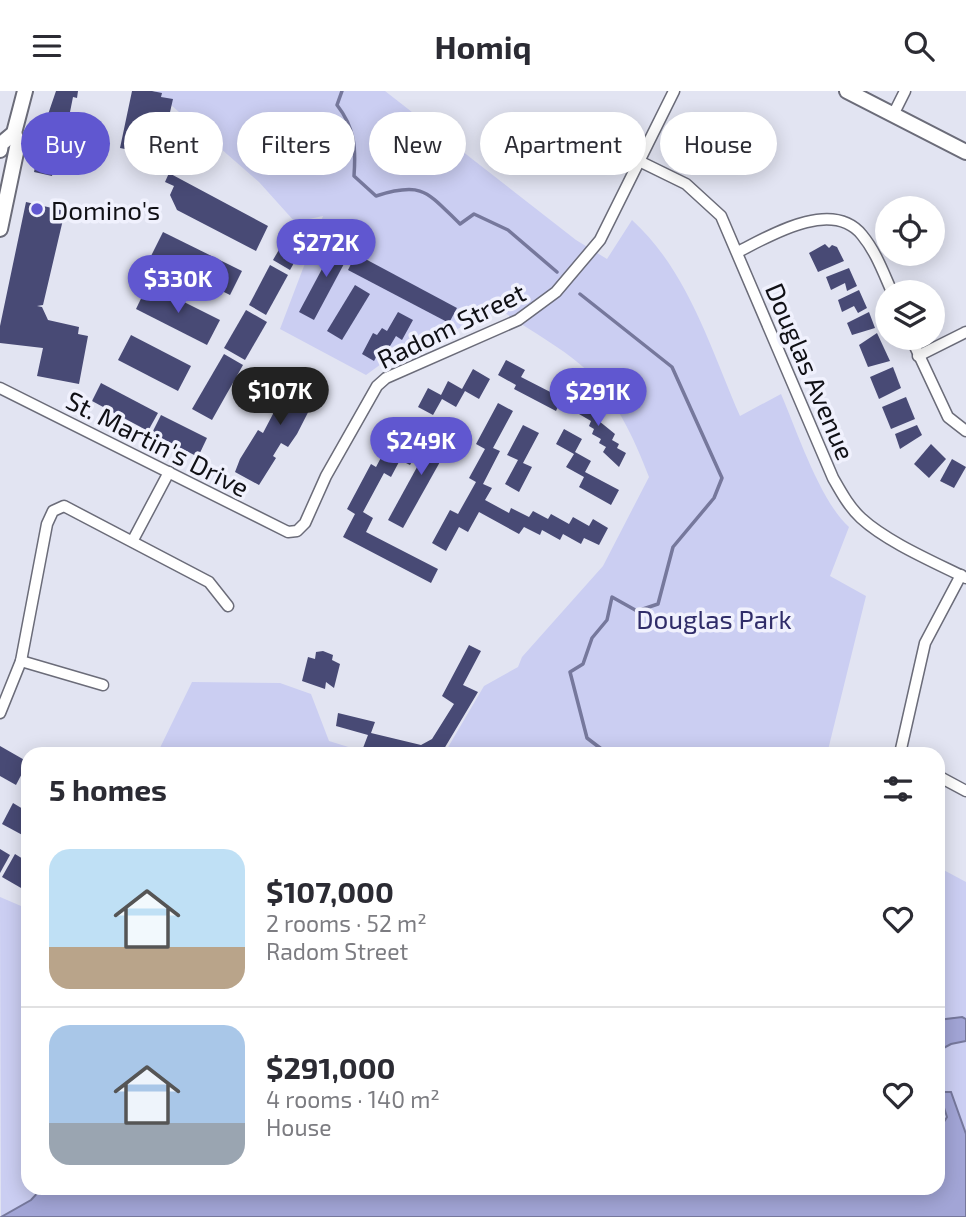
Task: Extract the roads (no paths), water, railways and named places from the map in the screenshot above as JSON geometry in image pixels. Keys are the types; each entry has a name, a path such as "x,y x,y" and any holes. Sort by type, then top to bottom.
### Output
{"main road":[{"path":"0,150 1,144 14,133 26,91"},
{"path":"847,91 966,152"},
{"path":"0,229 18,143 14,133"}],"street":[{"name":"Radom Street","path":"646,147 674,91"},
{"path":"892,115 905,91"},
{"name":"Douglas Avenue","path":"646,164 686,184 721,216 833,478 846,501 861,518 879,531 963,577"},
{"name":"Radom Street","path":"297,531 305,523 326,476 377,386 386,378 518,320 556,292 600,240 632,175"},
{"path":"738,252 796,223 823,220 844,224 860,232 879,261 887,280"},
{"path":"918,356 966,332"},
{"path":"916,350 948,417 966,431"},
{"name":"St. Martin's Drive","path":"0,388 288,532 297,531"},
{"path":"133,540 169,472"},
{"path":"0,713 21,661 47,524 53,511 64,506 76,510 133,540 209,582 228,606"},
{"path":"902,747 925,643 963,577"},
{"path":"21,661 103,685"},
{"path":"945,780 966,790"}],"waterway":[{"path":"342,91 337,105 351,130 355,156 354,176 376,196 404,190 423,192 460,224 474,214 508,230 557,272"},
{"path":"580,294 672,367 722,478 714,498 673,547 658,604 637,611 612,597 607,620 592,638 583,664 570,672 587,738 599,747"}],"place":[{"name":"Domino's","path":"37,209"}],"park label":[{"name":"Douglas Park","path":"714,618"}]}
